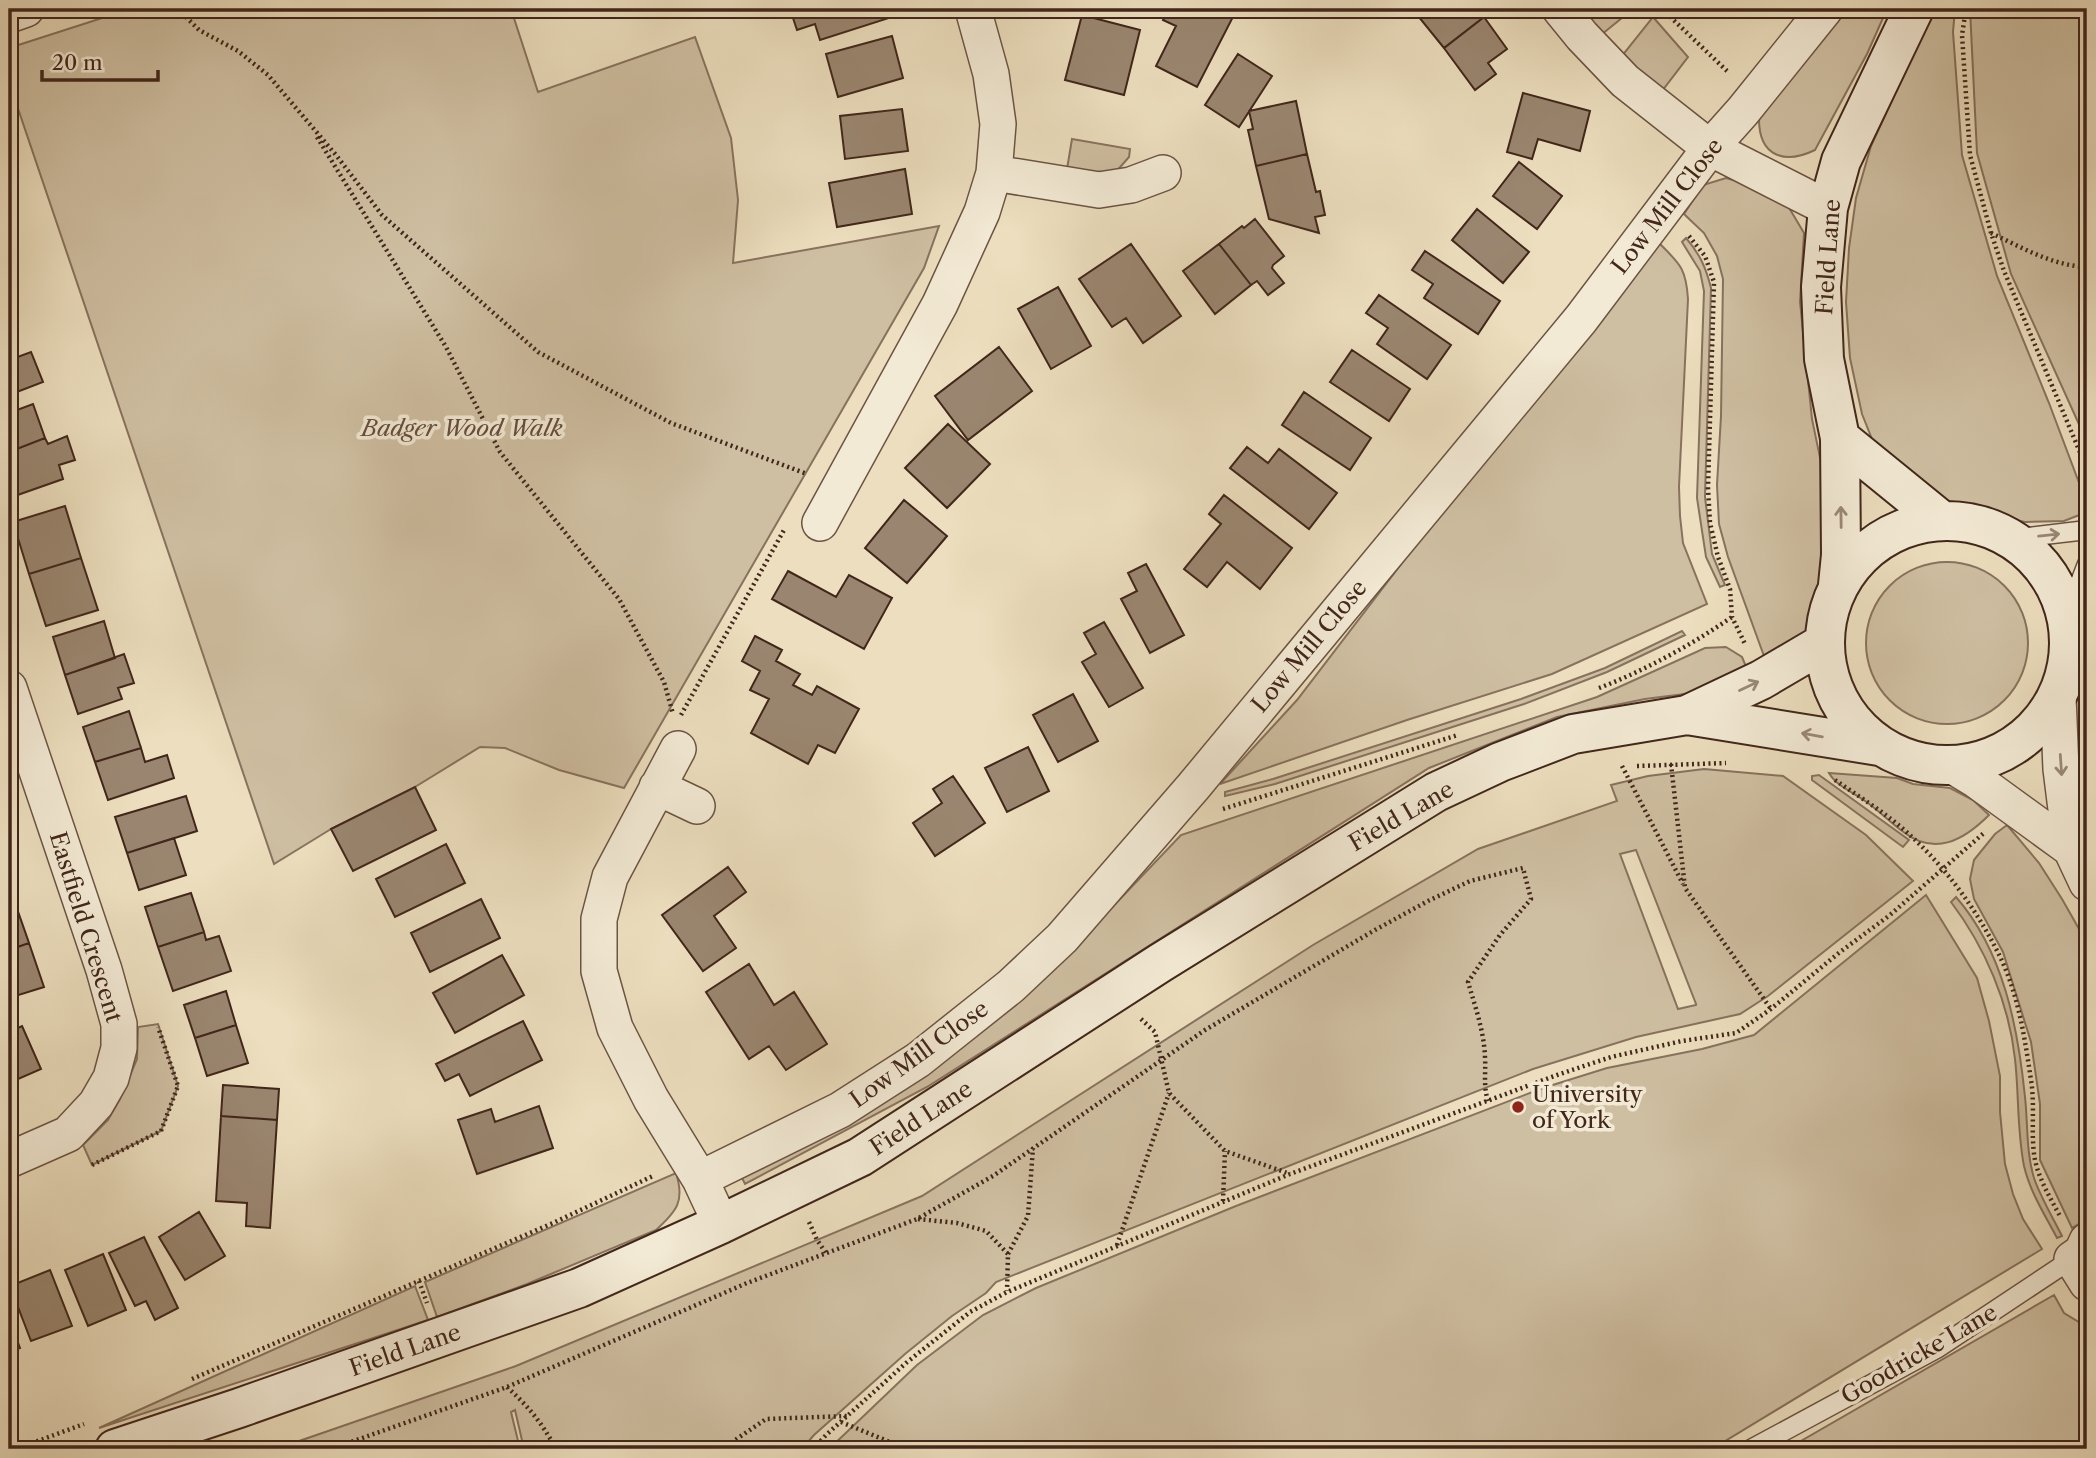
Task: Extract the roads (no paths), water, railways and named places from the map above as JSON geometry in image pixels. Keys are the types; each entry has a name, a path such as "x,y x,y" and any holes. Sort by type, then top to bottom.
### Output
{"street":[{"path":"9,15 26,9"},
{"path":"820,523 940,304 982,212 994,173 998,124 995,99 973,9"},
{"path":"1560,9 1582,37 1625,81 1710,148 1828,208"},
{"name":"Low Mill Close","path":"693,1168 840,1110 918,1060 1011,986 1052,947 1172,811 1581,319 1710,148 1825,9"},
{"name":"Field Lane","path":"1838,585 1853,564 1871,546 1916,524 1966,522 1990,528 2011,539 2037,559 2056,585 2067,616 2070,644 2067,671 2058,697 2040,725 2015,746 1985,760 1953,766 1921,764 1899,757 1879,746 1860,730 1845,712 1833,690 1826,667 1824,643 1828,614 1838,585 1841,555 1840,438 1824,359 1821,287 1828,208 1841,161 1914,9"},
{"path":"994,173 1099,190 1131,185 1163,173"},
{"path":"1840,438 1942,521"},
{"name":"Field Lane","path":"105,1434 239,1408 579,1288 721,1224 860,1157 1160,963 1436,792 1500,762 1573,734 1687,715 1761,680 1824,643"},
{"name":"Eastfield Crescent","path":"9,688 104,970 119,1024 119,1048 111,1078 96,1104 68,1134 9,1160"},
{"path":"2058,697 2061,769 2071,849 2087,883"},
{"name":"Field Lane","path":"1687,715 1879,746"},
{"path":"677,736 657,787 610,877 599,919 599,971 615,1028 651,1099 693,1168 721,1224"},
{"path":"1953,766 2071,849"},
{"path":"657,787 697,806"}],"lane":[{"path":"2011,539 2087,530"},
{"path":"2067,616 2087,564"},
{"name":"Goodricke Lane","path":"1761,1447 1938,1348 2083,1257"}],"place":[{"name":"University of York","path":"1518,1107"}],"park label":[{"name":"Badger Wood Walk","path":"462,428"}]}
